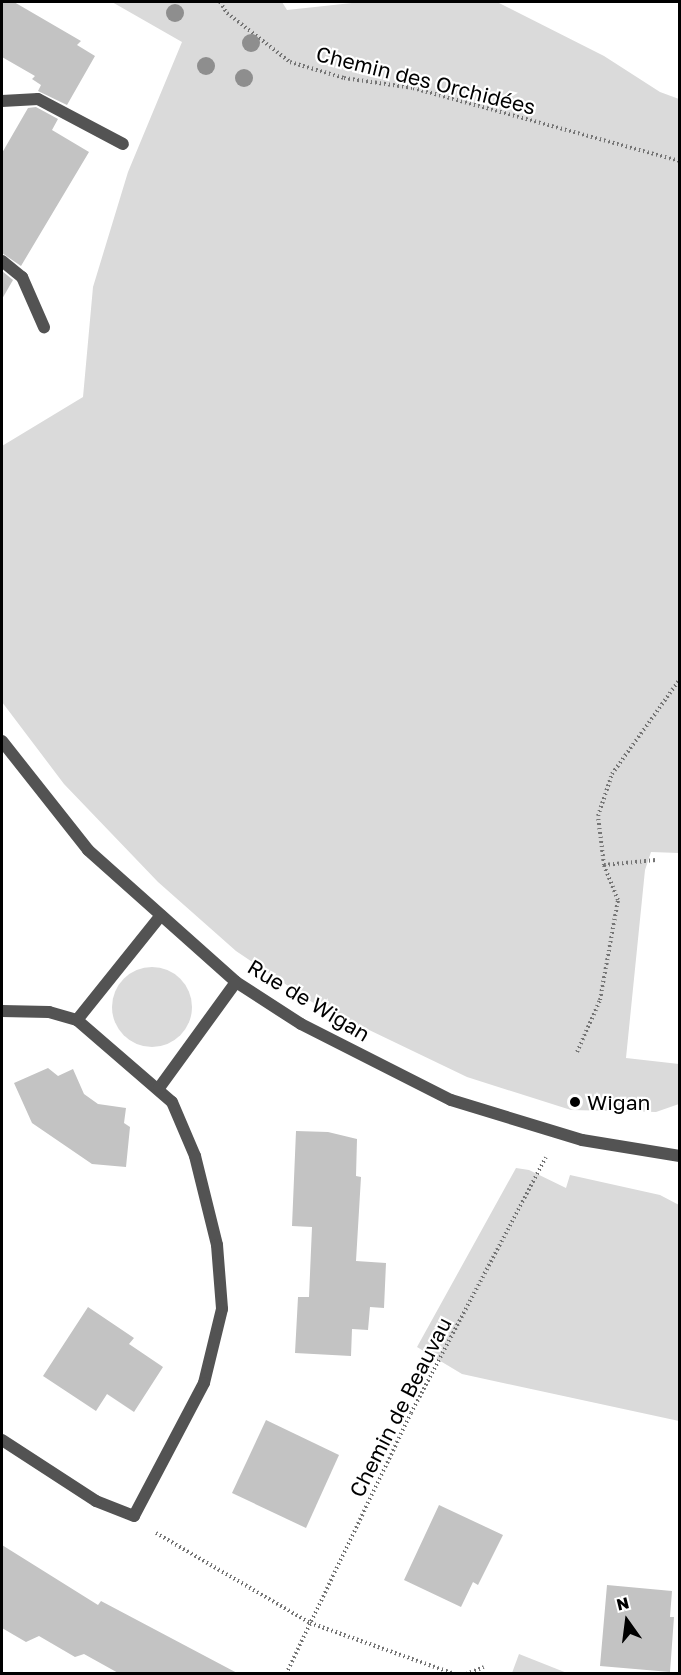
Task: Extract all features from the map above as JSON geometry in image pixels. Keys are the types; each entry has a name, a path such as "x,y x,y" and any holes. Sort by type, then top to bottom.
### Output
{"street":[{"path":"2,101 38,99 123,144"},
{"path":"2,261 22,277 44,327"},
{"name":"Rue de Wigan","path":"2,741 88,850 236,982 302,1024 450,1100 582,1140 680,1156"},
{"path":"77,1020 161,915"},
{"path":"159,1088 236,982"},
{"path":"2,1011 49,1012 77,1020 159,1088 172,1102 195,1156 217,1245 222,1310 204,1383 134,1516 96,1500 2,1440"}],"path":[{"name":"Chemin des Orchidées","path":"220,2 227,13 290,62 344,78 413,88 680,161"},
{"path":"577,1052 600,1000 618,900 604,865 598,816 612,774 680,679"},
{"path":"604,865 656,860"},
{"name":"Chemin de Beauvau","path":"286,1674 411,1413 546,1157"},
{"path":"156,1533 310,1623 455,1674"},
{"path":"466,1674 484,1667"}],"shaded area":[{"path":"112,2 282,2 287,10 352,3 497,2 604,56 660,92 679,99 679,853 651,852 645,870 626,1058 679,1064 679,1104 656,1112 571,1110 467,1077 315,1004 236,951 158,882 64,784 2,702 2,446 83,397 93,287 128,172 182,42"},
{"path":"152,967 167,970 180,979 189,992 192,1007 189,1022 180,1035 167,1044 152,1047 137,1044 124,1035 115,1022 112,1007 115,992 124,979 137,970"},
{"path":"516,1168 529,1170 566,1188 570,1175 660,1195 679,1205 679,1421 462,1374 417,1347"},
{"path":"519,1654 567,1673 512,1673"}],"building":[{"path":"2,2 14,2 81,41 77,45 95,56 67,105 38,91 41,85 32,79 35,76 2,57"},
{"path":"36,107 58,119 52,130 89,152 21,266 2,253 2,153 28,108"},
{"path":"2,271 13,280 2,299"},
{"path":"48,1068 58,1076 73,1069 84,1094 98,1104 126,1108 124,1123 130,1127 126,1167 92,1164 32,1123 14,1083"},
{"path":"296,1131 328,1132 357,1139 356,1176 361,1177 356,1261 386,1263 384,1308 370,1307 368,1330 352,1329 351,1356 295,1353 298,1297 309,1297 312,1227 292,1226"},
{"path":"88,1307 134,1338 129,1344 163,1367 134,1412 107,1394 96,1411 43,1376"},
{"path":"266,1420 339,1455 306,1528 232,1493"},
{"path":"439,1505 503,1535 478,1585 473,1582 461,1607 404,1580"},
{"path":"2,1545 98,1605 101,1601 239,1674 120,1674 84,1654 75,1657 39,1636 26,1642 2,1628"},
{"path":"607,1585 672,1591 670,1617 674,1617 670,1672 600,1666"}],"place":[{"name":"Wigan","path":"575,1102"}]}
